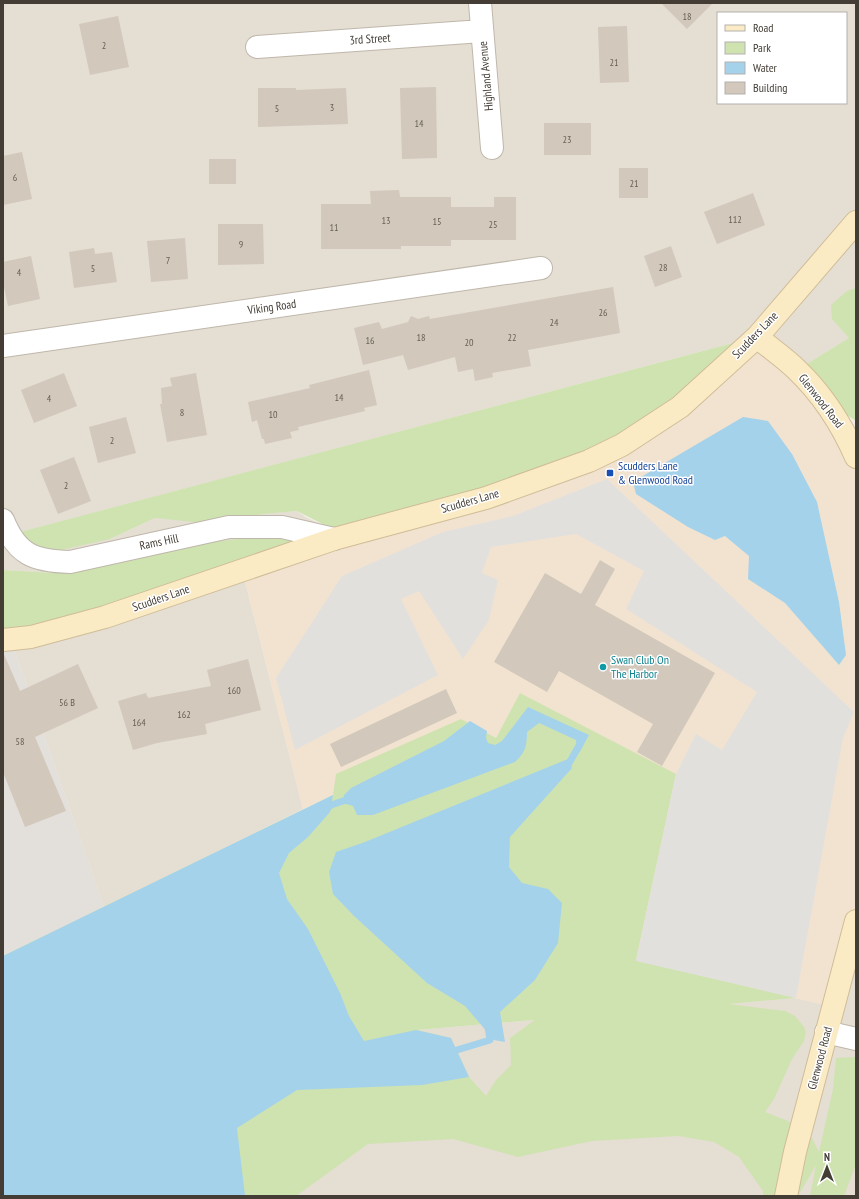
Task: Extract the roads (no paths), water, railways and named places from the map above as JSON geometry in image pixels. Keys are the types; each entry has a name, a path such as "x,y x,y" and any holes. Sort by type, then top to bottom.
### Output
{"main road":[{"name":"Scudders Lane","path":"3,640 31,637 105,617 334,539 486,498 589,461 622,445 680,407 757,337 856,222"},
{"name":"Glenwood Road","path":"757,337 797,370 822,398 845,431 856,457"},
{"name":"Glenwood Road","path":"786,1196 826,1032 856,920"}],"street":[{"name":"Highland Avenue","path":"480,3 492,148"},
{"name":"3rd Street","path":"257,47 482,31"},
{"name":"Viking Road","path":"3,346 541,268"},
{"name":"Rams Hill","path":"3,520 9,535 28,555 55,562 70,562 230,527 282,526 334,539"},
{"path":"826,1032 856,1039"}],"water":[{"path":"743,417 768,421 792,454 817,502 839,602 846,655 839,665 785,603 748,579 749,556 725,536 715,540 688,527 636,494 634,486 641,477"},
{"path":"528,707 589,735 579,753 577,752 576,740 539,723 527,732 525,749 515,762 373,815 357,815 353,806 343,803 344,795 351,788 444,741 470,721 487,731 486,738 488,743 495,745 502,741"},
{"path":"568,759 572,768 510,837 509,867 522,883 548,889 562,903 558,943 535,980 500,1012 505,1042 494,1040 465,1006 427,983 353,915 333,894 329,872 336,852 365,842"},
{"path":"333,795 330,812 308,837 289,853 279,873 287,899 308,929 340,993 349,1016 364,1041 416,1030 451,1038 469,1077 422,1085 297,1090 237,1128 245,1196 3,1196 3,956"}],"waterway":[{"path":"564,769 568,765 580,744"},
{"path":"324,811 331,805 352,798"},
{"path":"457,1050 490,1040 488,1027"}],"place":[{"name":"Scudders Lane & Glenwood Road","path":"610,473"},
{"name":"Swan Club On The Harbor","path":"603,667"}]}
